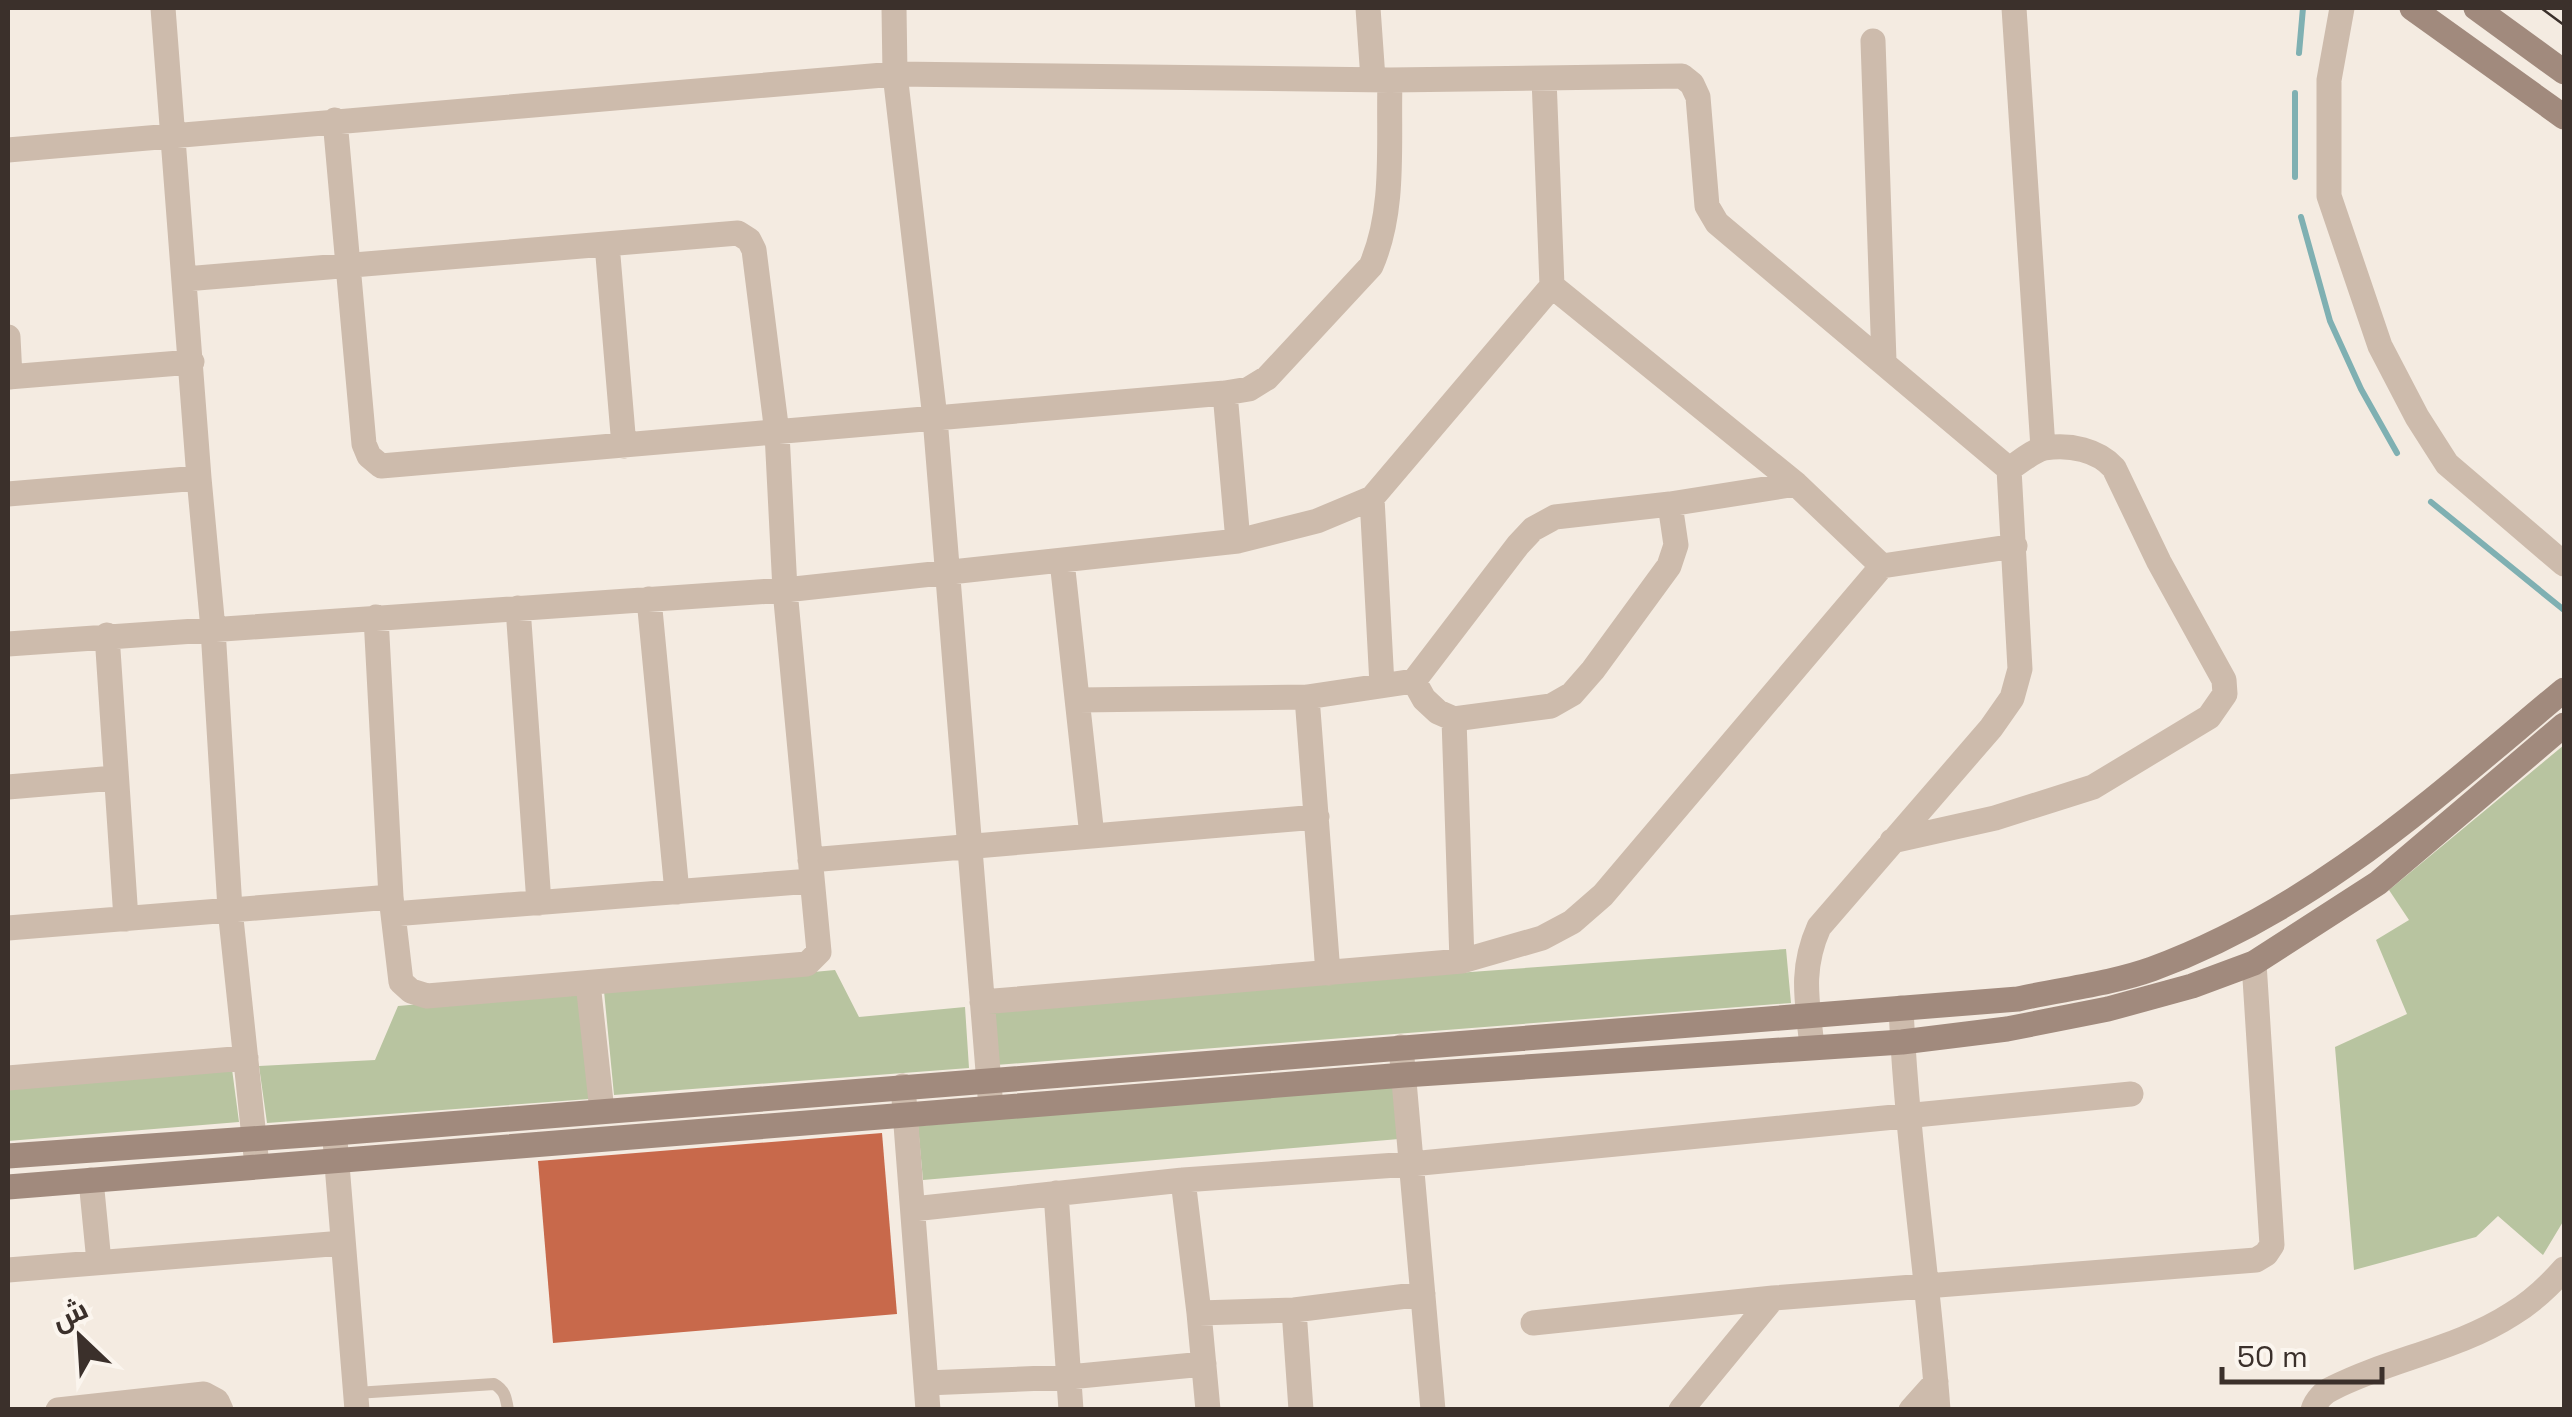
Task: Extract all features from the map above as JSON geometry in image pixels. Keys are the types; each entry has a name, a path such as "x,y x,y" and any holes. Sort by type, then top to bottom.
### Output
{"street":[{"path":"164,8 198,478 214,628 230,909 256,1166"},
{"path":"894,8 895,74 936,418 991,1108"},
{"path":"335,120 364,444 368,456 381,466 1226,394 1250,388 1266,378 1371,266 1381,244 1386,219 1381,79 1368,8"},
{"path":"2014,8 2043,448"},
{"path":"2342,8 2329,80 2329,196 2380,346 2417,417 2448,464 2564,564"},
{"path":"2412,8 2564,117"},
{"path":"2476,8 2564,72"},
{"path":"1873,41 1884,361"},
{"path":"8,150 895,74 1381,79 1682,76 1692,84 1698,97 1707,206 1717,223 2010,468 2020,669 2012,698 1991,728 1819,927 1808,952 1804,979 1812,1046"},
{"path":"8,644 785,590 1238,541 1317,521 1372,498 1552,286 1544,78"},
{"path":"186,280 738,234 749,240 754,250 777,433 785,590 819,952 807,964 427,996 411,991 401,982 392,906 376,617"},
{"path":"608,244 624,446"},
{"path":"1552,286 1796,484 1882,566"},
{"path":"8,337 9,377 192,362"},
{"path":"1226,394 1238,541"},
{"path":"1892,841 1995,818 2094,787 2209,716 2225,694 2224,680 2159,562 2114,468 2094,452 2043,448 2010,468"},
{"path":"8,494 198,478"},
{"path":"1079,700 1306,697 1414,682 1533,529 1555,517 1796,484"},
{"path":"1372,498 1382,685"},
{"path":"1414,682 1438,712 1454,719 1551,706 1572,694 1594,670 1669,566 1676,545 1670,504"},
{"path":"982,1002 1462,960 1542,938 1572,922 1603,895 1882,566 2015,546"},
{"path":"1062,560 1092,836"},
{"path":"649,599 677,892"},
{"path":"518,608 538,903"},
{"path":"108,635 126,918"},
{"path":"8,1187 256,1166 336,1146 602,1111 2018,999 2148,970 2254,926 2385,839 2564,690"},
{"path":"1306,697 1328,973"},
{"path":"1454,719 1462,960"},
{"path":"8,1156 252,1137 336,1146 906,1116 1404,1075 1902,1042 2007,1029 2108,1009 2192,986 2254,962 2378,883 2564,726"},
{"path":"8,787 115,778"},
{"path":"8,928 230,909 538,903 677,892 970,846 1317,817"},
{"path":"1533,1323 1773,1298 2256,1260 2272,1245 2272,1196 2254,962"},
{"path":"588,983 602,1111"},
{"path":"1901,1008 1906,1114 1928,1286 1938,1410"},
{"path":"1401,1047 1433,1410"},
{"path":"8,1078 246,1058"},
{"path":"903,1086 928,1410"},
{"path":"913,1209 1183,1180 1411,1164 2131,1094"},
{"path":"336,1146 357,1401"},
{"path":"92,1180 99,1262"},
{"path":"1183,1180 1208,1410"},
{"path":"1056,1192 1071,1410"},
{"path":"8,1270 343,1244"},
{"path":"2313,1410 2314,1403 2330,1389 2510,1316 2564,1269"},
{"path":"1199,1313 1294,1310 1424,1294"},
{"path":"1680,1410 1773,1298"},
{"path":"1294,1310 1301,1410"},
{"path":"926,1383 1068,1377 1204,1364"},
{"path":"1911,1410 1936,1382"},
{"path":"58,1410 108,1408 204,1394 217,1401 221,1410"}],"lane":[{"path":"357,1401 494,1384 506,1396 508,1410"}],"green space":[{"path":"2564,745 2564,1220 2543,1255 2498,1216 2476,1237 2354,1270 2335,1047 2407,1014 2376,940 2409,920 2389,890"},
{"path":"1786,949 1791,1003 996,1065 988,1007"},
{"path":"835,970 859,1017 965,1007 969,1068 614,1095 604,991"},
{"path":"579,990 589,1099 267,1123 259,1066 375,1060 398,1006"},
{"path":"232,1069 239,1122 8,1141 8,1085"},
{"path":"1395,1085 1399,1139 923,1180 918,1126"}],"building":[{"path":"882,1133 897,1314 553,1343 538,1161"}],"waterway":[{"path":"2299,53 2303,8"},
{"path":"2295,93 2295,177"},
{"path":"2301,217 2330,321 2361,389 2397,453"},
{"path":"2431,502 2564,610"}],"tram line":[{"path":"2541,8 2564,25"}]}
